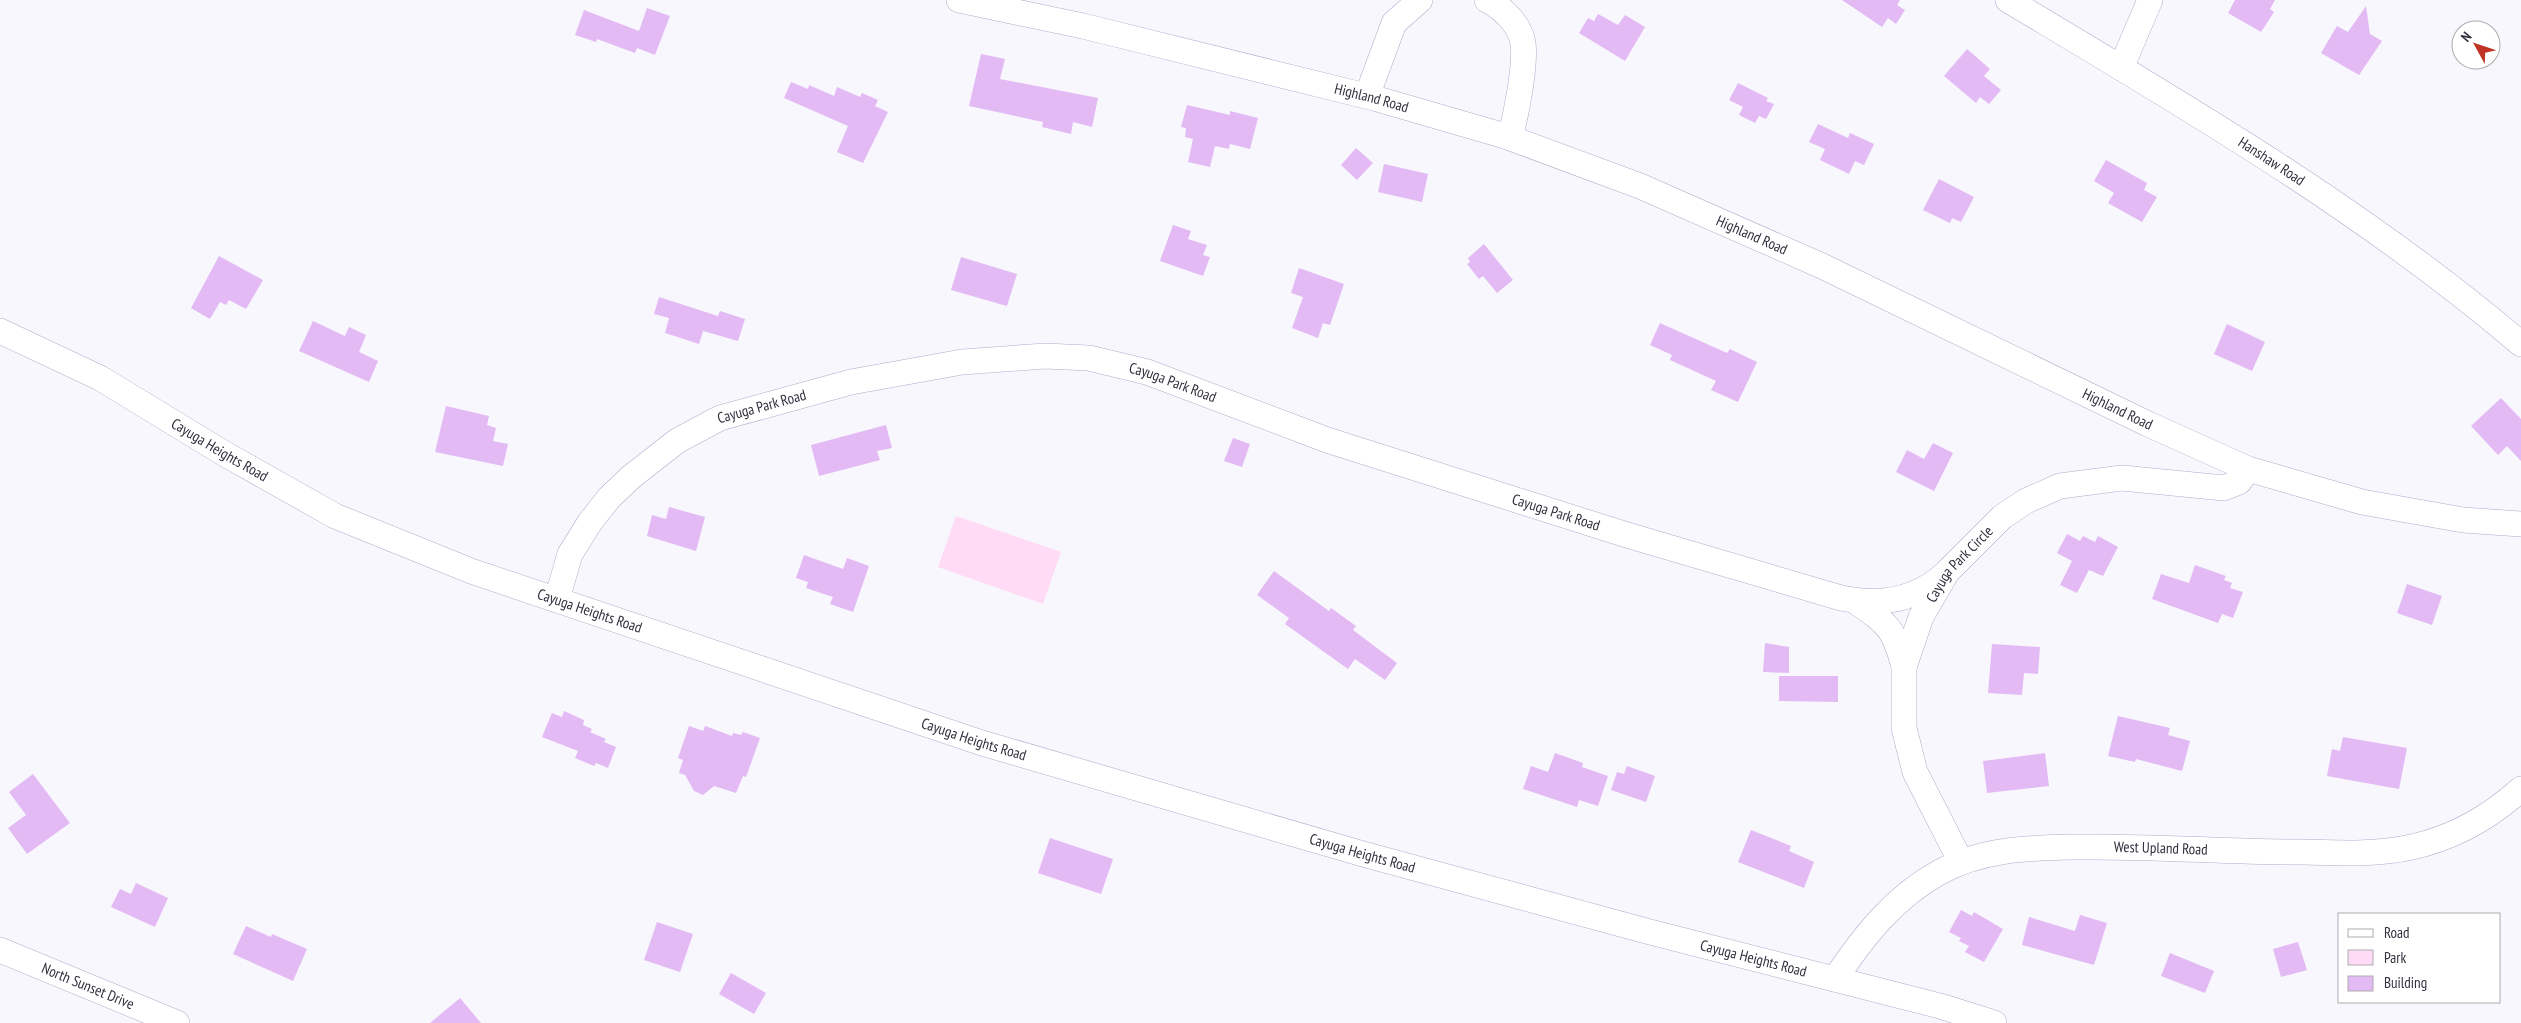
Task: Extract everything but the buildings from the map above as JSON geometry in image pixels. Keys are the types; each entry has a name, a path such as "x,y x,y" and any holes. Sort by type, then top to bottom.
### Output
{"street":[{"name":"Highland Road","path":"959,0 1083,26 1366,96 1510,138 1647,189 1822,266 2148,424 2248,469 2362,502 2463,520 2521,524"},
{"path":"1366,96 1382,50 1394,23 1420,0"},
{"path":"1487,0 1512,19 1522,43 1516,112 1510,138"},
{"name":"Hanshaw Road","path":"2008,0 2322,193 2433,272 2521,344"},
{"path":"2121,68 2150,0"},
{"name":"Cayuga Heights Road","path":"0,331 100,378 225,454 335,516 472,571 1009,751 1363,854 1650,932 1940,1006 1994,1023"},
{"name":"Cayuga Park Road","path":"557,599 570,554 590,522 609,498 631,477 677,441 720,418 851,382 962,362 1045,356 1089,358 1147,372 1327,440 1627,535 1855,601 1895,601 1922,591 1947,572"},
{"name":"Cayuga Park Circle","path":"1960,862 1915,772 1904,728 1904,667 1922,617 1947,572 2002,517 2026,501 2060,486 2122,478 2224,488 2239,482 2248,469"},
{"name":"Cayuga Park Road","path":"1855,601 1891,629 1897,640 1904,667"},
{"name":"West Upland Road","path":"1835,979 1859,942 1902,897 1940,872 1960,862 1982,855 2027,848 2108,847 2248,852 2360,853 2385,851 2412,847 2462,830 2492,812 2521,789"},
{"name":"North Sunset Drive","path":"0,950 177,1023"}],"green space":[{"path":"956,516 1061,552 1043,604 938,567"}]}
